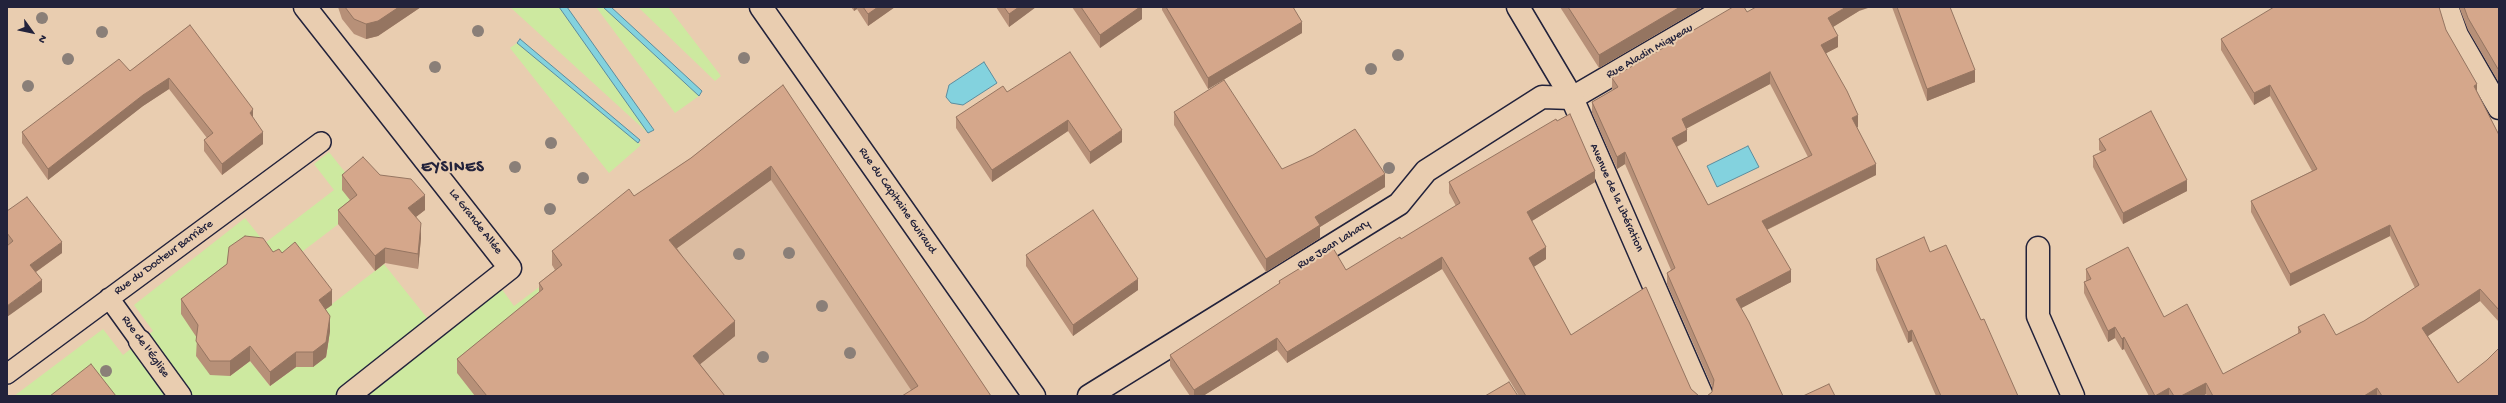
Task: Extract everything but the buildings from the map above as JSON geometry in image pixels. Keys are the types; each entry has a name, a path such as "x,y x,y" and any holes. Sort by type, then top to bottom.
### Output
{"street":[{"name":"La Grande Allée","path":"305,7 510,268 348,396"},
{"name":"Rue du Capitaine Guiraud","path":"761,7 1034,396"},
{"name":"Avenue de la Libération","path":"1518,7 1572,98 1702,396"},
{"name":"Rue Aladin Miqueau","path":"1572,98 1728,7"},
{"path":"2447,7 2457,36 2499,108"},
{"name":"Rue Jean Lahary","path":"1089,396 1400,204 1426,171 1542,97 1572,98"},
{"path":"2038,248 2038,316 2073,396"},
{"name":"Rue de l'Église","path":"140,341 180,396"}],"lane":[{"name":"Rue du Docteur Barrière","path":"7,374 320,142"},
{"name":"Rue de l'Église","path":"109,298 140,341"}],"shaded area":[{"path":"783,99 982,396 714,396 693,370 634,210"}],"green space":[{"path":"510,7 559,7 648,133"},
{"path":"596,7 603,7 699,96 675,113"},
{"path":"638,7 668,7 721,76 715,81"},
{"path":"517,43 641,145 609,173 510,48"},
{"path":"329,152 352,181 357,210 282,267 230,376 250,361 270,386 296,367 326,357 329,340 320,326 319,314 384,264 435,328 501,288 514,306 558,273 475,396 14,396 103,329 123,355 153,331 134,305 245,218 265,243 334,190 314,164"}],"water":[{"path":"559,7 567,7 654,130 648,133"},
{"path":"603,7 611,7 702,91 699,96"},
{"path":"520,39 640,140 638,143 517,43"},
{"path":"984,62 997,83 963,105 951,103 946,97 949,85"},
{"path":"1748,146 1759,167 1717,187 1707,166"}],"district":[{"name":"EYSINES","path":"453,169"}]}
